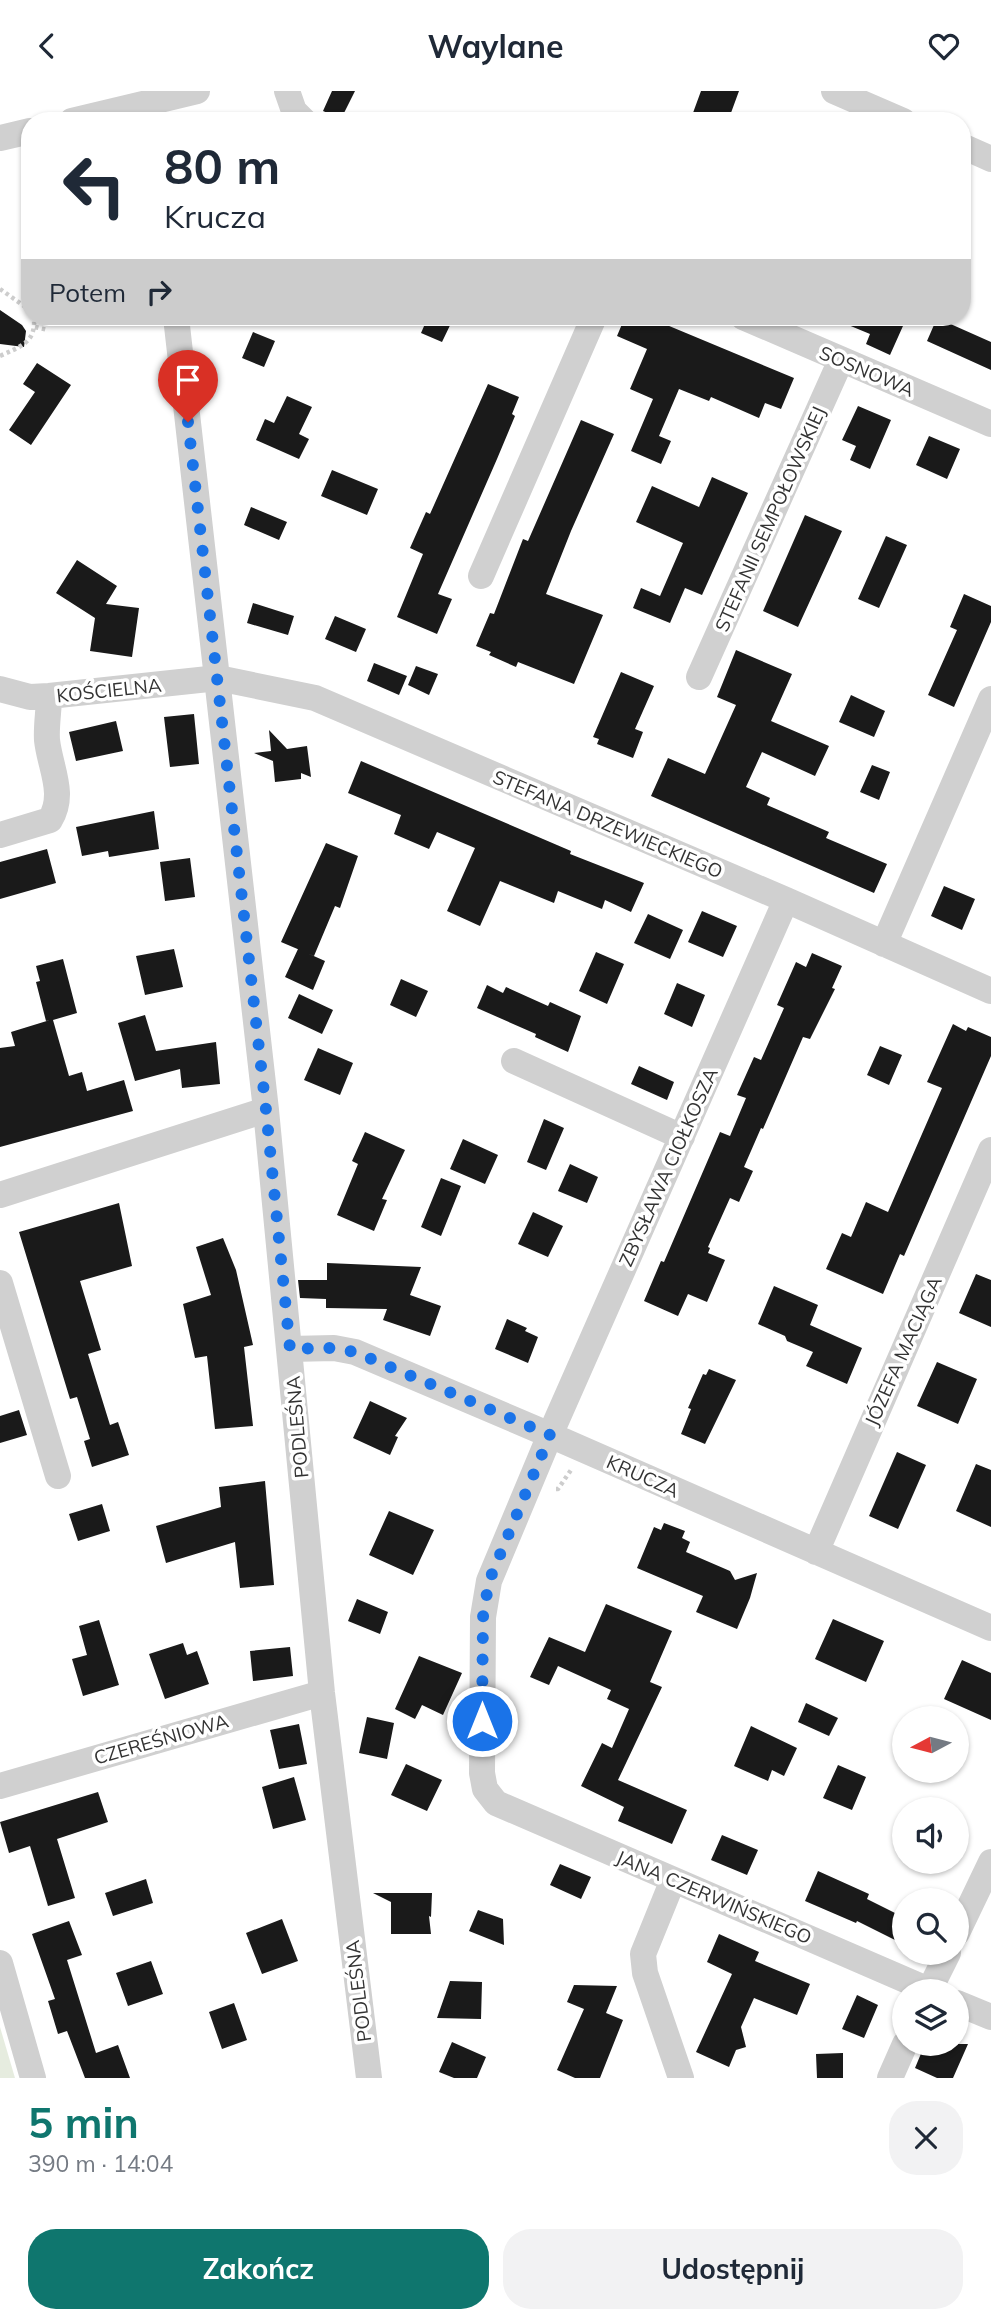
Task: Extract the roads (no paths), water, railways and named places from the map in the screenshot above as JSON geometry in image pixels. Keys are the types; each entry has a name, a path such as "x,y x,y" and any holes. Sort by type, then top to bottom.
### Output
{"street":[{"path":"112,112 197,91"},
{"path":"287,91 295,112"},
{"path":"834,91 882,112"},
{"path":"0,138 21,133"},
{"path":"971,150 991,159"},
{"name":"PODLEŚNA","path":"177,326 266,1110 322,1693 369,2078"},
{"path":"481,576 590,326"},
{"name":"SOSNOWA","path":"764,326 991,424"},
{"name":"STEFANII SEMPOŁOWSKIEJ","path":"699,677 841,360"},
{"name":"KOŚCIELNA","path":"0,689 30,697 218,678"},
{"name":"STEFANA DRZEWIECKIEGO","path":"218,678 315,698 991,991"},
{"path":"0,835 50,820 57,807 57,792 47,739 49,696"},
{"path":"884,944 991,699"},
{"name":"ZBYSŁAWA CIOŁKOSZA","path":"496,1803 485,1789 482,1773 483,1617 489,1581 550,1435 786,900"},
{"path":"514,1061 682,1137"},
{"path":"0,1195 266,1110"},
{"name":"JÓZEFA MACIĄGA","path":"816,1552 991,1150"},
{"path":"0,1283 58,1476"},
{"name":"KRUCZA","path":"290,1349 334,1348 355,1352 991,1628"},
{"name":"CZEREŚNIOWA","path":"0,1786 322,1693"},
{"name":"JANA CZERWIŃSKIEGO","path":"496,1803 902,1979"},
{"path":"969,1908 991,1862"},
{"path":"673,1880 643,1954 645,1973 681,2078"},
{"path":"0,1963 33,2078"},
{"path":"969,2008 991,2017"},
{"path":"890,2078 900,2056"}]}
